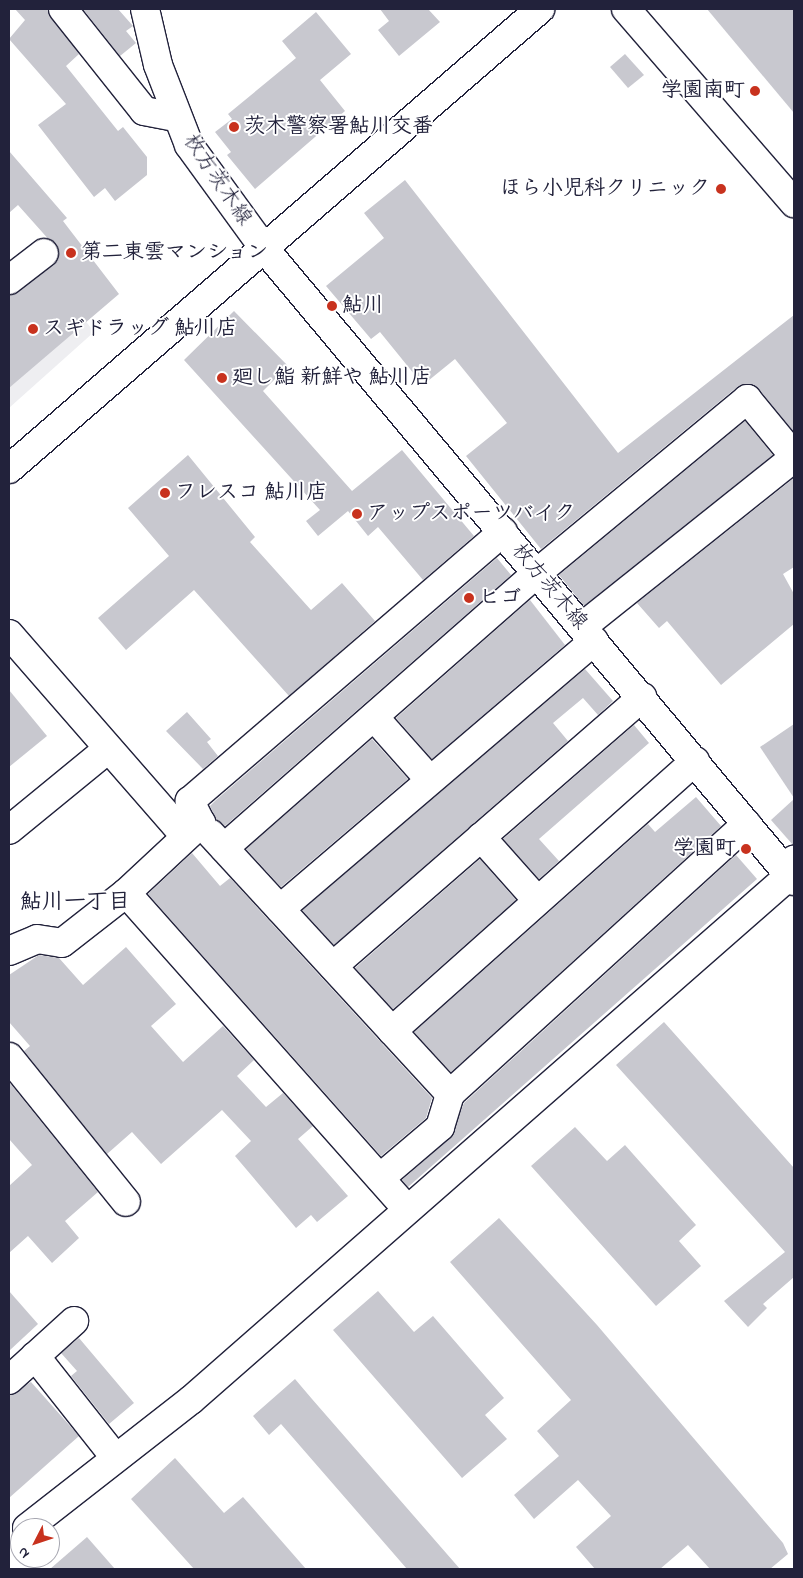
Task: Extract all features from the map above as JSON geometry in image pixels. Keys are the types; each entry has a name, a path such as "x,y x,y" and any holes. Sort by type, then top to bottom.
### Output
{"street":[{"path":"63,9 144,111 176,117"},
{"name":"枚方茨木線","path":"146,9 158,65 176,117 189,145 263,247 747,824 793,872"},
{"path":"9,469 540,9"},
{"path":"626,9 794,203"},
{"path":"9,280 44,254"},
{"path":"224,848 536,573 746,399 794,457 588,634 430,780 280,909"},
{"path":"193,830 190,801 503,532"},
{"path":"9,634 108,749 193,830 224,848 450,1094"},
{"path":"333,966 642,698"},
{"path":"374,717 430,780"},
{"path":"9,830 108,749"},
{"path":"392,1031 695,761"},
{"path":"380,1178 440,1127 450,1094 747,824"},
{"path":"9,951 37,939 62,943 126,893 193,830"},
{"path":"481,837 537,900"},
{"path":"39,1518 114,1456 191,1400 793,872"},
{"path":"126,893 407,1209"},
{"path":"9,1060 126,1202"},
{"path":"9,1380 74,1321"},
{"path":"35,1356 114,1456"}],"shaded area":[{"path":"41,263 94,332 9,408 9,287"}],"building":[{"path":"15,9 48,9 79,54 66,66 118,131 123,127 147,157 147,175 115,201 105,188 94,197 38,125 66,104 9,39 25,20"},
{"path":"83,9 118,9 133,26 126,31 136,43 120,56"},
{"path":"380,9 428,9 440,22 399,56 378,30 389,21"},
{"path":"707,9 794,9 794,113"},
{"path":"316,12 351,54 320,80 345,111 255,189 227,155 231,152 215,132 232,119 228,114 296,58 282,41"},
{"path":"625,54 644,75 628,88 610,67"},
{"path":"9,151 67,218 63,221 119,294 9,388 9,295 54,265 59,251 18,205 9,213"},
{"path":"405,180 618,453 794,315 794,432 759,389 745,384 737,387 541,549 466,456 507,423 455,359 423,385 380,332 371,339 326,286 384,238 364,213"},
{"path":"234,311 288,366 263,391 352,491 402,450 474,536 423,580 378,527 368,536 348,511 318,536 306,521 320,510 184,360"},
{"path":"745,421 773,455 584,606 559,575"},
{"path":"188,455 255,537 250,542 311,610 342,583 375,621 289,696 194,590 126,650 98,618 169,556 128,508"},
{"path":"794,478 794,567 783,574 794,594 794,624 721,685 667,621 659,628 637,603"},
{"path":"497,558 511,575 225,826 216,819 210,806 216,800"},
{"path":"530,600 565,645 432,759 396,718"},
{"path":"585,669 613,701 598,715 583,698 553,723 568,741 334,945 302,910"},
{"path":"9,690 47,736 9,767"},
{"path":"187,712 211,739 207,742 218,756 203,769 166,731"},
{"path":"794,724 794,798 760,747"},
{"path":"634,725 649,743 539,839 559,861 539,879 503,839"},
{"path":"372,739 408,779 281,887 246,849"},
{"path":"696,797 721,826 451,1072 414,1032 648,824 655,832"},
{"path":"794,799 794,845 793,845 771,820"},
{"path":"192,853 220,886 230,878 432,1098 426,1118 381,1156 148,894"},
{"path":"736,855 757,879 408,1187 402,1180 450,1138 464,1103"},
{"path":"480,859 516,900 393,1009 355,968"},
{"path":"126,947 176,1004 151,1026 183,1062 223,1026 254,1060 237,1076 266,1107 283,1093 313,1126 298,1139 348,1196 317,1222 311,1215 296,1228 235,1156 251,1141 222,1110 161,1164 132,1132 107,1154 24,1051 30,1046 9,1022 9,975 39,955 59,958 83,985"},
{"path":"664,1022 794,1168 794,1277 763,1304 767,1308 748,1327 724,1301 785,1252 616,1065"},
{"path":"9,1082 98,1192 65,1221 79,1238 52,1263 28,1236 9,1253 9,1186 32,1165 9,1139"},
{"path":"575,1127 607,1161 625,1145 696,1225 679,1241 701,1266 656,1306 531,1166"},
{"path":"499,1218 597,1325 783,1543 788,1554 770,1569 710,1569 688,1545 660,1569 595,1569 576,1547 611,1516 578,1480 534,1519 514,1495 559,1456 537,1431 571,1400 450,1262"},
{"path":"9,1291 38,1324 9,1351"},
{"path":"378,1291 414,1332 433,1316 504,1398 485,1415 507,1439 462,1478 333,1330"},
{"path":"79,1338 134,1403 109,1424 71,1376 77,1371 61,1353"},
{"path":"295,1379 460,1569 407,1569 281,1424 269,1435 253,1416"},
{"path":"31,1382 79,1436 9,1498 9,1395"},
{"path":"175,1458 224,1513 243,1497 306,1569 194,1569 131,1499"},
{"path":"87,1537 115,1569 50,1569 60,1568 60,1560"}],"place":[{"name":"学園南町","path":"755,91"},
{"name":"茨木警察署鮎川交番","path":"234,127"},
{"name":"ほら小児科クリニック","path":"721,189"},
{"name":"第二東雲マンション","path":"71,253"},
{"name":"鮎川","path":"332,306"},
{"name":"スギドラッグ 鮎川店","path":"33,329"},
{"name":"廻し鮨 新鮮や 鮎川店","path":"222,378"},
{"name":"フレスコ 鮎川店","path":"165,493"},
{"name":"アップスポーツバイク","path":"357,514"},
{"name":"ヒゴ","path":"469,598"},
{"name":"学園町","path":"746,849"}],"district":[{"name":"鮎川一丁目","path":"75,904"}]}
